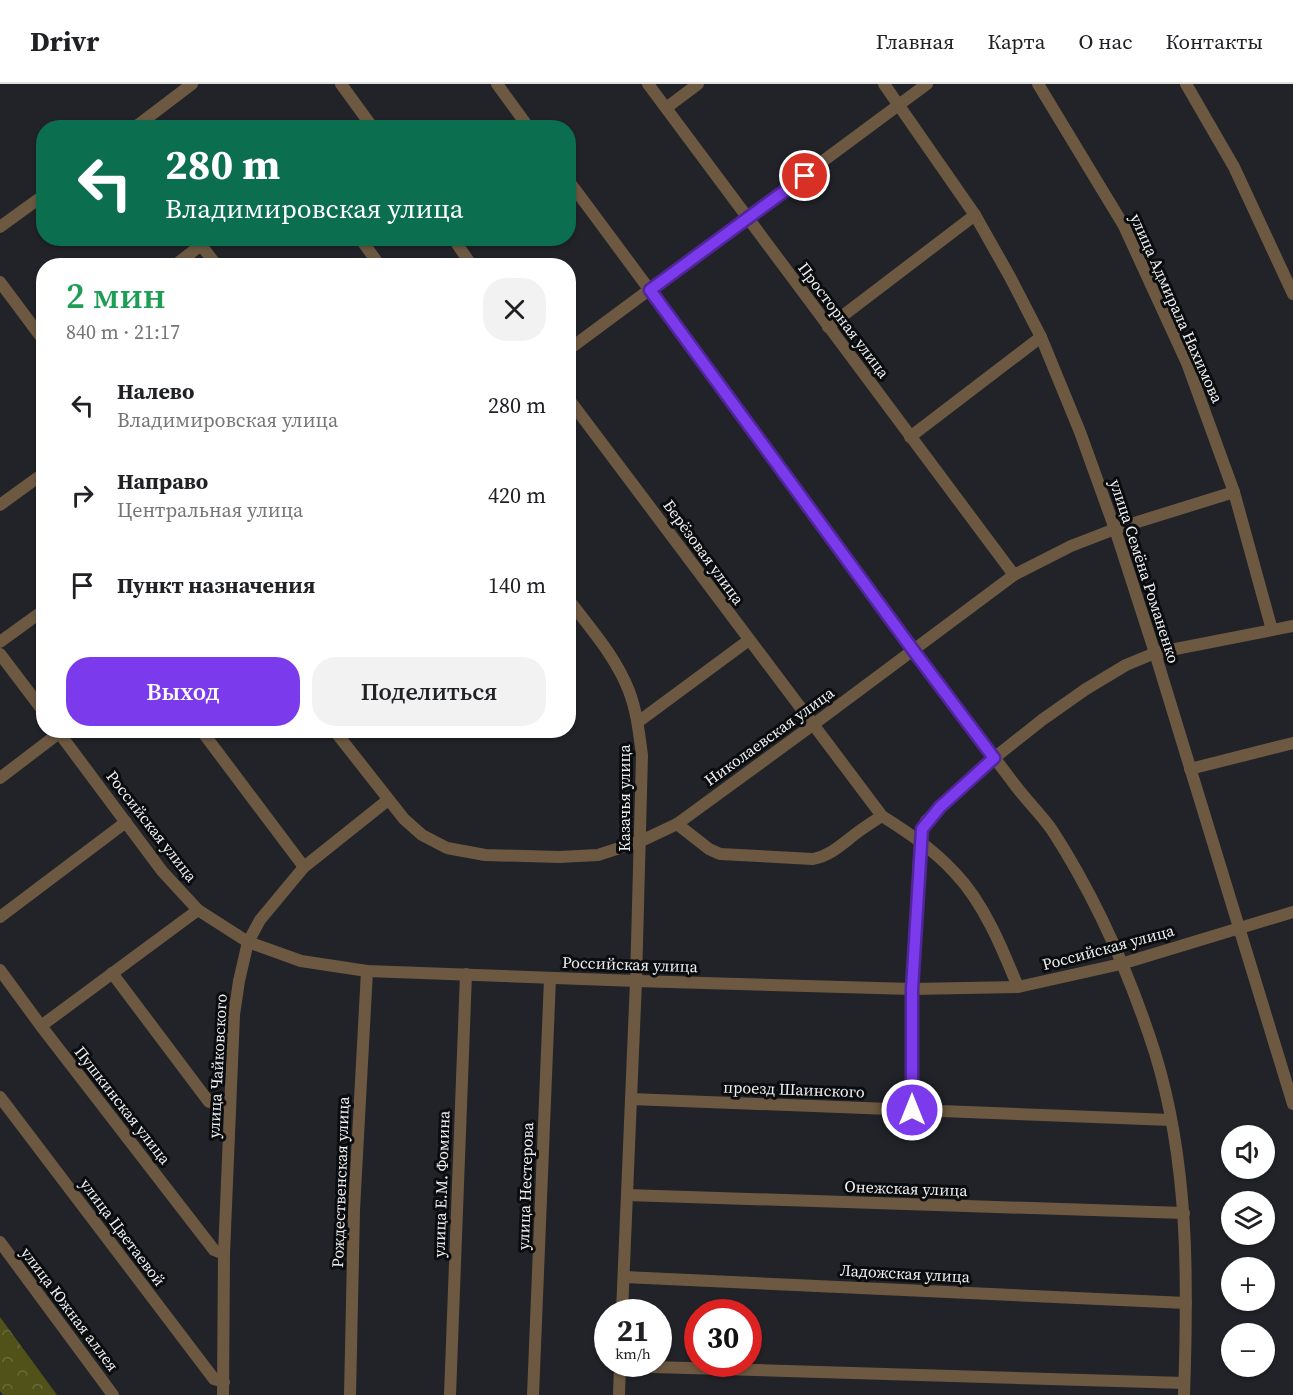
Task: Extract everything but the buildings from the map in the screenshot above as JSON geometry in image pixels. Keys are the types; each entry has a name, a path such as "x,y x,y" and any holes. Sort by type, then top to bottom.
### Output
{"street":[{"path":"145,120 192,84"},
{"path":"341,84 365,120"},
{"path":"497,84 523,120"},
{"name":"Просторная улица","path":"648,84 1014,574"},
{"path":"666,108 698,84"},
{"name":"улица Семёна Романенко","path":"884,84 975,215 1041,337 1080,432 1115,529 1155,653 1293,1104"},
{"path":"576,344 927,84"},
{"name":"улица Адмирала Нахимова","path":"1038,84 1124,226 1187,363 1234,492 1272,630"},
{"path":"1186,84 1234,167 1293,294"},
{"path":"576,191 913,650 994,758 1049,825 1071,861 1106,929 1139,1006 1156,1055 1171,1120 1184,1213 1186,1242 1184,1389 672,1367"},
{"path":"0,227 36,201"},
{"path":"828,327 975,215"},
{"path":"184,258 200,246"},
{"path":"0,282 36,330"},
{"path":"910,437 1041,337"},
{"name":"Берёзовая улица","path":"576,409 882,816"},
{"path":"0,505 36,479"},
{"name":"Николаевская улица","path":"340,738 387,800 422,835 447,848 466,852 559,858 598,855 641,841 677,824 1014,574 1071,546 1115,529 1234,492"},
{"name":"Казачья улица","path":"576,610 612,659 629,690 638,722 642,755 636,981"},
{"path":"0,642 36,616"},
{"path":"912,1110 912,989 920,841 926,821 994,758 1086,689 1126,665 1155,653 1293,626"},
{"path":"638,722 749,640"},
{"path":"0,654 36,701"},
{"path":"0,778 51,738"},
{"name":"Российская улица","path":"65,738 162,871 198,910 248,942 301,961 367,971 912,989 1018,987 1121,964 1293,912"},
{"path":"207,738 304,867"},
{"path":"1190,769 1293,743"},
{"name":"улица Чайковского","path":"224,1389 224,1254 234,1015 248,942 260,920 304,867 387,800"},
{"path":"677,824 709,849 720,854 813,859 834,851 882,816 920,841 956,874 974,897 1005,955 1018,987"},
{"path":"0,917 126,822"},
{"path":"41,1026 198,910"},
{"name":"Пушкинская улица","path":"0,970 214,1250 224,1254"},
{"name":"Рождественская улица","path":"350,1395 354,1210 367,971"},
{"path":"112,973 209,1102 230,1102"},
{"name":"улица Е.М. Фомина","path":"450,1395 465,974"},
{"name":"улица Нестерова","path":"533,1395 550,978"},
{"path":"623,1299 636,981"},
{"name":"улица Цветаевой","path":"0,1097 214,1379 224,1389"},
{"name":"проезд Шаинского","path":"631,1099 1171,1120"},
{"name":"Онежская улица","path":"627,1195 1184,1213"},
{"name":"улица Южная аллея","path":"0,1242 113,1395"},
{"name":"Ладожская улица","path":"624,1276 1186,1303"},
{"path":"618,1395 619,1377"}],"green space":[{"path":"0,1317 57,1395 3,1395 0,1391"}],"route":[{"path":"805,176 650,290 994,758 940,807 926,821 922,829 912,989 912,1110"}]}
